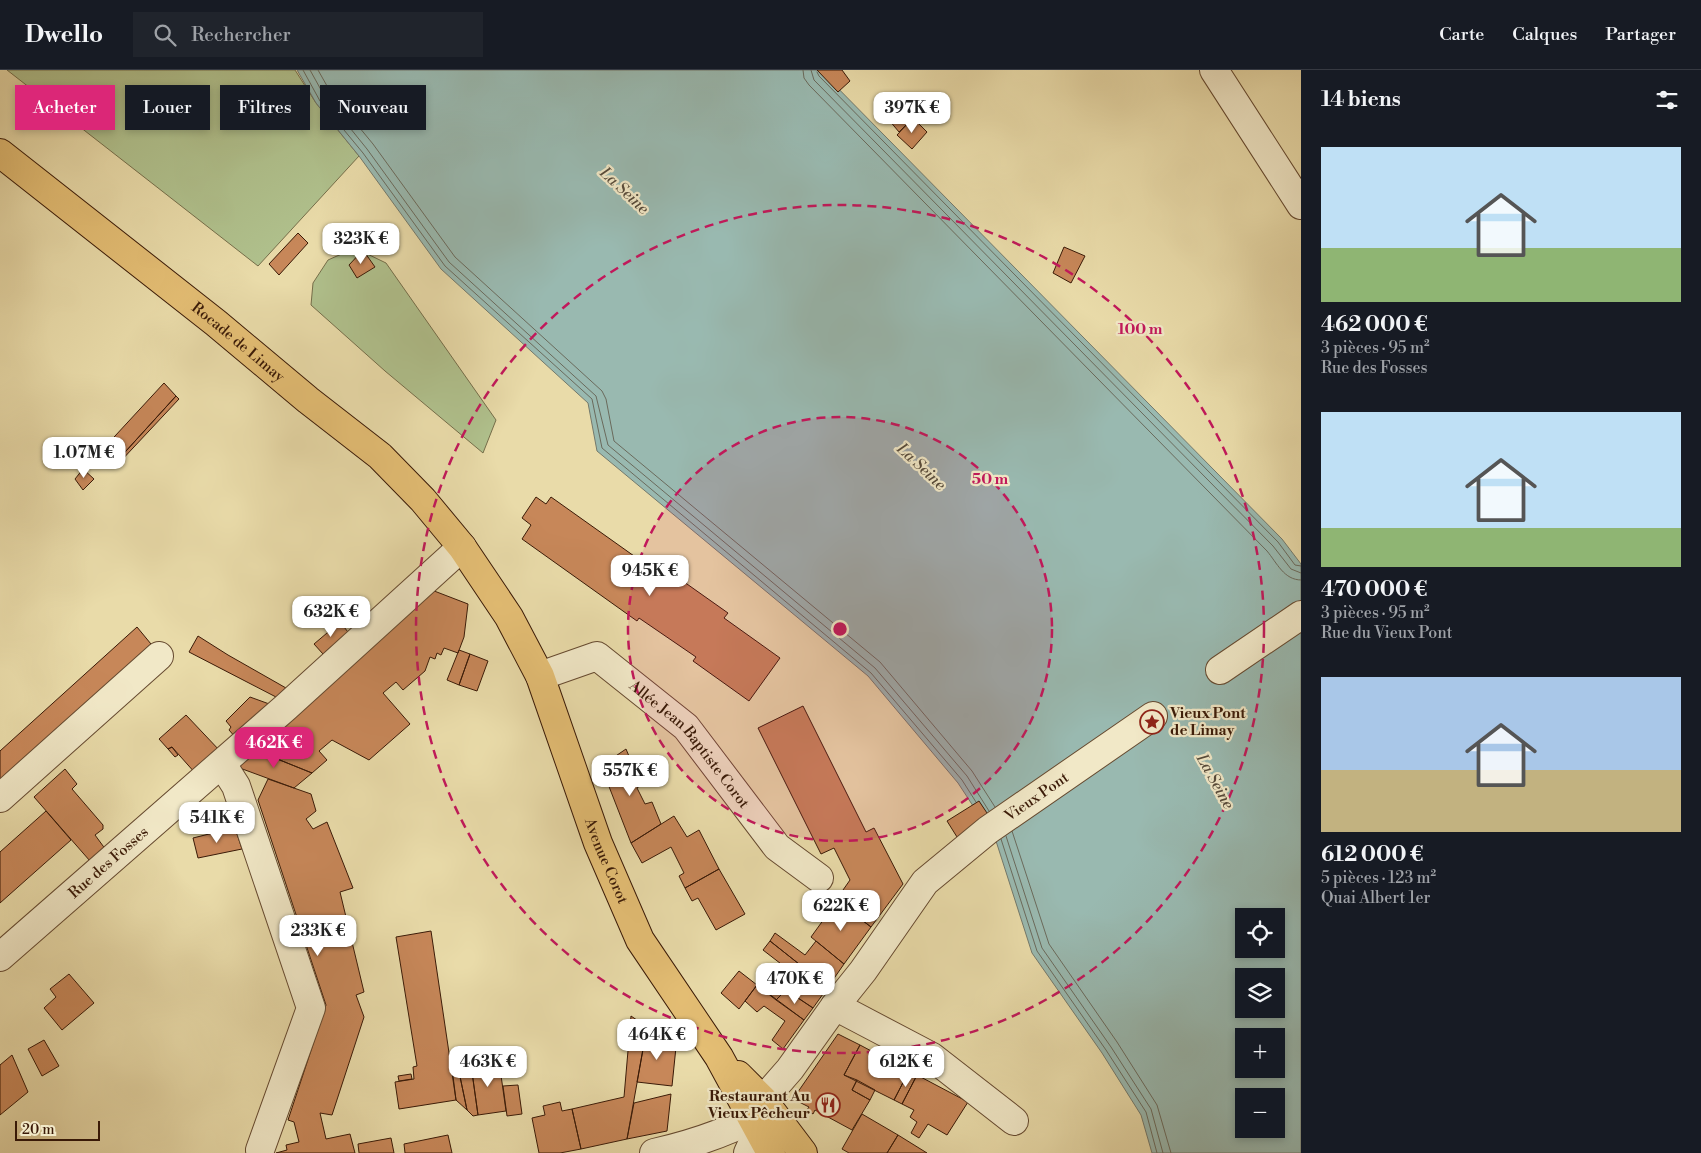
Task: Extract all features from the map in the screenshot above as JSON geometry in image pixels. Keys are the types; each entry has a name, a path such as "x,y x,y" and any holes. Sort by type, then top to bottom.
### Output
{"main road":[{"name":"Rocade de Limay","path":"0,153 216,323 308,400 380,456 423,500 462,547"},
{"name":"Avenue Corot","path":"462,547 509,617 540,676 598,844 640,940 719,1057 762,1126 803,1153"}],"street":[{"path":"1214,70 1301,205"},
{"name":"Rue des Fosses","path":"0,957 222,764 462,547"},
{"path":"1220,670 1301,615"},
{"path":"0,798 160,656"},
{"name":"Allée Jean Baptiste Corot","path":"540,676 597,656 686,727 777,847 819,878"},
{"name":"Vieux Pont","path":"762,1126 790,1070 835,1006 863,971 925,882 988,830 1153,716"},
{"path":"222,764 236,786 311,1008 260,1150"},
{"path":"835,1006 932,1057 1014,1121"},
{"path":"654,1153 762,1126"}],"green space":[{"path":"7,70 295,70 305,85 220,85 220,130 310,130 310,94 320,108 320,130 338,130 359,156 258,266 84,130 115,130 115,85 26,85"},
{"path":"355,248 386,263 496,420 483,453 385,371 311,305 313,283 328,260"}],"water":[{"name":"La Seine","path":"297,70 820,70 1282,539 1301,564 1301,1153 1152,1153 1141,1115 1102,1053 1032,953 996,841 958,783 868,676 597,451 588,403 441,269 338,130 426,130 426,85 320,85 320,108 310,93 310,85 306,85"}],"building":[{"path":"817,70 842,70 850,81 838,92"},
{"path":"896,112 907,124 899,132 889,120"},
{"path":"913,118 927,132 912,149 897,135"},
{"path":"298,233 308,243 279,275 269,264"},
{"path":"1064,247 1085,256 1071,283 1053,273"},
{"path":"363,250 375,267 357,278 349,265"},
{"path":"164,383 176,396 116,462 103,449"},
{"path":"176,396 179,399 118,464 116,462"},
{"path":"83,469 94,479 83,490 75,479"},
{"path":"536,497 546,504 551,497 665,578 670,572 728,613 724,618 780,658 749,701 693,661 696,657 639,618 637,621 522,539 531,525 522,518"},
{"path":"429,589 468,604 464,637 458,653 444,648 441,655 437,653 435,659 430,657 425,671 403,690 396,682 383,693 410,724 369,760 332,740 319,751 327,760 312,773 255,750"},
{"path":"340,622 348,632 323,654 314,644"},
{"path":"137,627 151,644 0,781 0,751"},
{"path":"198,636 286,688 276,697 189,652"},
{"path":"459,650 470,654 459,685 447,680"},
{"path":"470,654 488,661 477,691 459,685"},
{"path":"250,697 272,705 236,738 229,730 231,727 226,721"},
{"path":"803,706 866,832 874,828 903,884 871,927 836,900 850,880 834,848 821,854 758,728"},
{"path":"186,715 221,752 196,774 172,747 168,749 159,739"},
{"path":"172,747 178,755 175,757 168,749"},
{"path":"626,749 641,785 637,788 645,804 652,802 661,824 631,843 601,766"},
{"path":"255,750 312,773 294,788 237,767"},
{"path":"65,769 77,784 72,789 103,825 103,829 95,835 106,850 90,861 34,797"},
{"path":"268,779 311,794 316,811 306,819 313,829 327,822 353,888 340,892 364,992 356,995 364,1017 332,1115 320,1113 326,1139 350,1134 355,1153 276,1153 287,1150 286,1145 299,1142 294,1122 288,1120 326,1005 258,800"},
{"path":"979,801 989,816 957,837 947,821"},
{"path":"46,811 71,840 0,903 0,852"},
{"path":"674,816 687,837 699,830 719,869 685,888 679,876 684,873 671,847 642,863 631,843"},
{"path":"225,830 226,833 236,831 242,849 198,858 193,838"},
{"path":"719,869 745,914 716,930 698,898 692,901 685,888"},
{"path":"837,901 871,927 844,964 811,937"},
{"path":"431,931 456,1100 399,1109 395,1082 414,1079 413,1067 417,1066 396,937"},
{"path":"775,933 805,955 816,941 844,964 828,987 770,941"},
{"path":"770,941 828,987 813,1008 786,990 776,1000 766,992 785,967 763,950"},
{"path":"739,971 757,985 739,1009 721,993"},
{"path":"69,974 94,1003 62,1030 44,1008 56,997 50,989"},
{"path":"757,985 804,1020 783,1049 772,1040 785,1021 764,1006 757,1012 745,1001"},
{"path":"786,990 813,1008 804,1020 776,1000"},
{"path":"631,1016 647,1027 627,1139 581,1149 572,1109 624,1097"},
{"path":"647,1027 676,1047 672,1086 637,1082"},
{"path":"838,1034 860,1045 844,1075 857,1080 852,1090 870,1100 852,1130 815,1110 813,1114 807,1110 809,1107 793,1099"},
{"path":"44,1040 59,1066 42,1076 28,1049"},
{"path":"860,1045 909,1071 894,1100 844,1075"},
{"path":"12,1055 28,1092 0,1115 0,1065"},
{"path":"490,1056 491,1062 473,1064 472,1059"},
{"path":"499,1061 506,1111 478,1115 471,1065"},
{"path":"471,1065 478,1115 473,1116 467,1110 458,1067"},
{"path":"458,1067 467,1110 456,1100 452,1068"},
{"path":"909,1071 917,1075 902,1104 894,1100"},
{"path":"411,1074 412,1079 399,1081 398,1076"},
{"path":"917,1075 968,1102 947,1135 928,1124 919,1138 911,1133 917,1122 910,1117 914,1110 902,1104"},
{"path":"857,1080 875,1090 870,1100 852,1090"},
{"path":"518,1085 522,1114 507,1116 503,1086"},
{"path":"671,1094 667,1131 627,1139 634,1103"},
{"path":"560,1102 562,1111 572,1109 581,1149 560,1153 539,1153 532,1118 545,1115 543,1106"},
{"path":"862,1114 898,1135 887,1153 849,1153 842,1149"},
{"path":"448,1135 452,1153 405,1153 404,1144"},
{"path":"898,1135 927,1153 887,1153"},
{"path":"391,1138 394,1153 359,1153 358,1144"}],"place":[{"name":"Vieux Pont de Limay","path":"1152,722"},
{"name":"Restaurant Au Vieux Pêcheur","path":"828,1105"}]}
